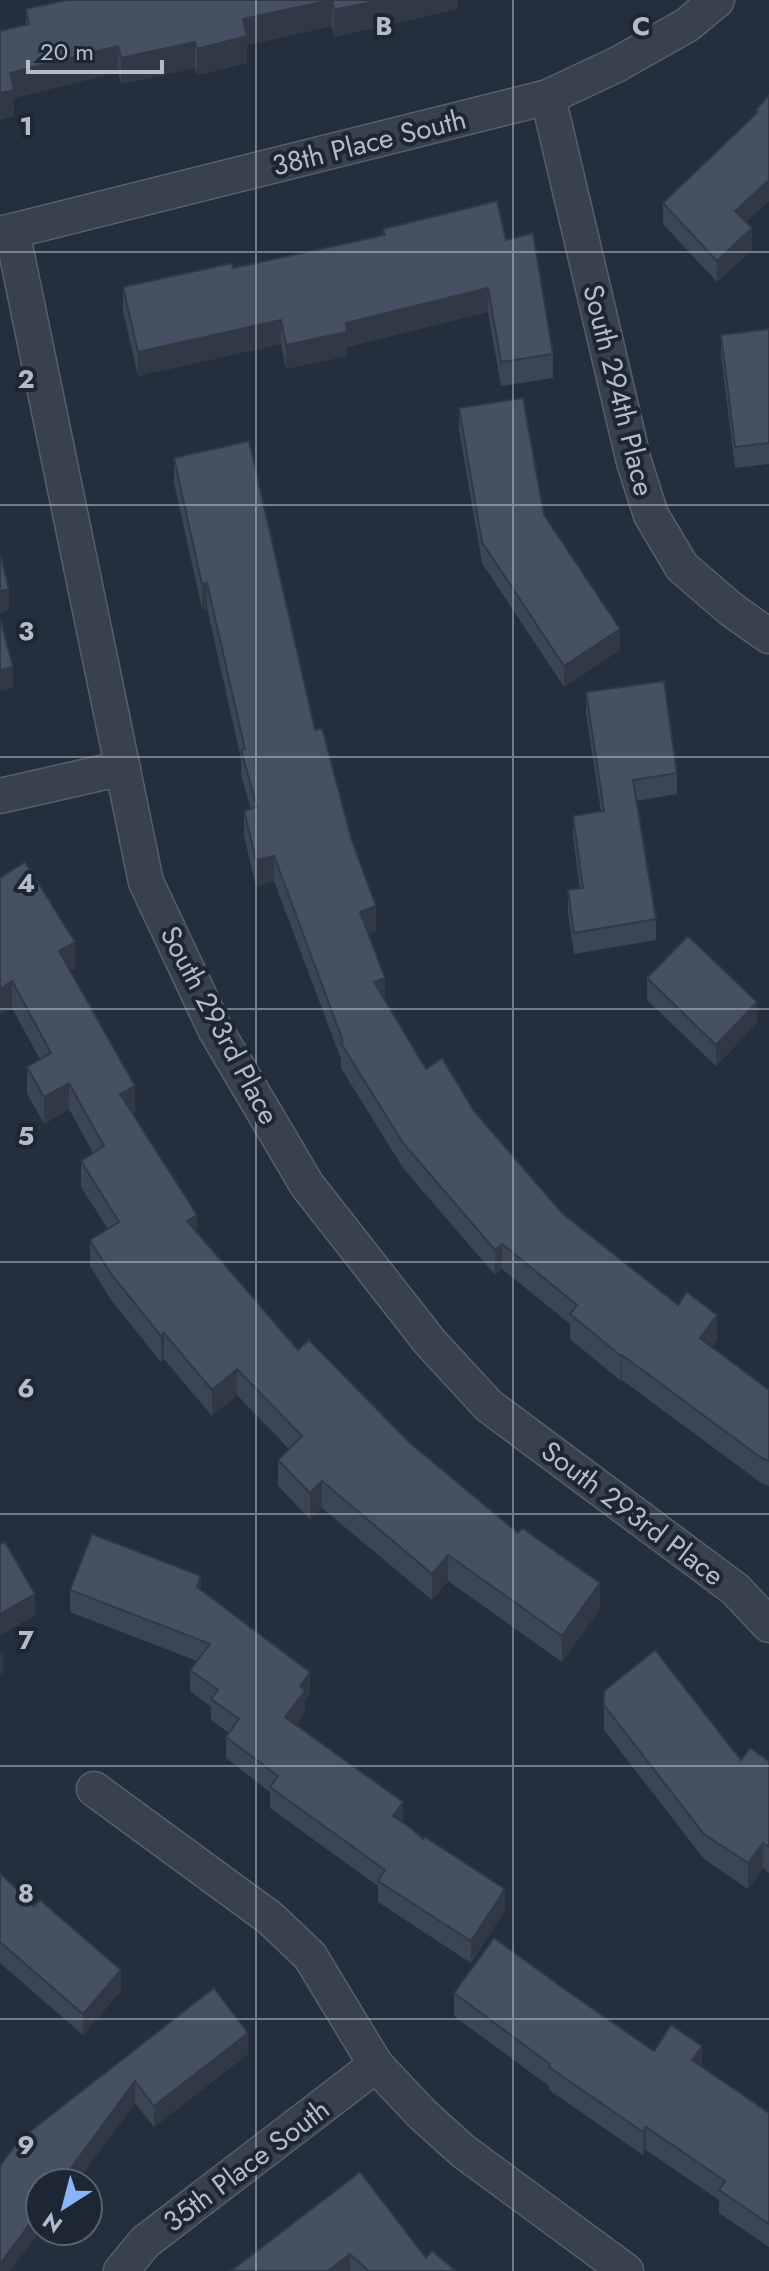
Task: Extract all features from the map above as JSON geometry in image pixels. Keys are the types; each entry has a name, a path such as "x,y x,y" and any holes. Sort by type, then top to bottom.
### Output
{"street":[{"name":"38th Place South","path":"6,232 548,97 687,25 717,0"},
{"name":"South 294th Place","path":"548,97 634,462 651,515 682,567 732,610 769,636"},
{"name":"South 293rd Place","path":"6,232 146,882 215,1029 307,1185 430,1342 489,1406 735,1589 769,1625"},
{"path":"0,796 123,768"},
{"path":"94,1789 270,1918 310,1956 376,2065 422,2114 463,2151 626,2271"},
{"name":"35th Place South","path":"121,2271 145,2242 376,2065"}],"building":[{"path":"67,0 331,0 243,19 247,36 197,49 195,42 121,58 118,46 10,73 14,90 0,93 0,31 29,24 26,9"},
{"path":"332,0 381,0 334,10"},
{"path":"769,95 769,180 735,211 752,228 717,261 663,203 758,112 756,110"},
{"path":"497,201 506,240 533,233 553,354 501,362 488,288 346,323 347,332 286,345 281,320 138,352 123,287 232,263 233,268 385,235 383,229"},
{"path":"769,329 769,443 735,447 721,335"},
{"path":"523,398 544,515 620,629 564,666 482,542 459,408"},
{"path":"249,441 315,730 322,728 352,841 376,906 360,912 385,978 374,982 426,1069 442,1058 474,1111 562,1213 678,1305 687,1292 717,1315 700,1338 769,1390 769,1461 621,1356 570,1314 577,1305 502,1244 495,1250 403,1143 341,1043 343,1041 274,856 256,860 244,811 257,807 241,750 245,749 207,583 202,584 174,458"},
{"path":"0,554 9,589 0,591"},
{"path":"0,618 13,667 0,670"},
{"path":"664,681 677,773 633,780 656,919 574,933 568,890 583,888 573,816 604,811 586,692"},
{"path":"25,862 75,942 59,951 135,1086 120,1094 197,1215 187,1221 298,1350 309,1340 410,1443 518,1533 522,1528 600,1583 562,1636 448,1555 432,1574 322,1481 310,1493 278,1460 302,1436 237,1369 212,1390 164,1333 161,1336 111,1274 90,1240 119,1222 81,1161 104,1146 69,1083 44,1097 27,1067 51,1053 12,981 0,989 0,878"},
{"path":"688,936 757,1002 716,1045 647,978"},
{"path":"92,1534 201,1576 197,1587 310,1672 300,1686 305,1691 285,1717 403,1802 393,1816 423,1839 425,1837 505,1889 471,1941 378,1881 385,1870 270,1787 278,1776 226,1737 239,1719 211,1699 218,1690 190,1670 210,1644 70,1590"},
{"path":"5,1542 35,1594 0,1614 0,1544"},
{"path":"655,1650 741,1760 750,1748 769,1761 769,1847 763,1843 748,1863 704,1834 604,1705 604,1691"},
{"path":"0,1873 34,1906 40,1900 121,1970 83,2014 0,1942"},
{"path":"494,1938 654,2051 671,2025 702,2046 692,2060 769,2113 769,2224 719,2190 725,2181 646,2127 643,2132 549,2067 550,2064 454,1993"},
{"path":"214,1988 248,2033 154,2106 135,2081 72,2167 24,2167 24,2232 0,2264 0,2166 19,2140"},
{"path":"360,2172 426,2258 432,2251 456,2271 369,2271 350,2254 328,2271 231,2271"}]}
